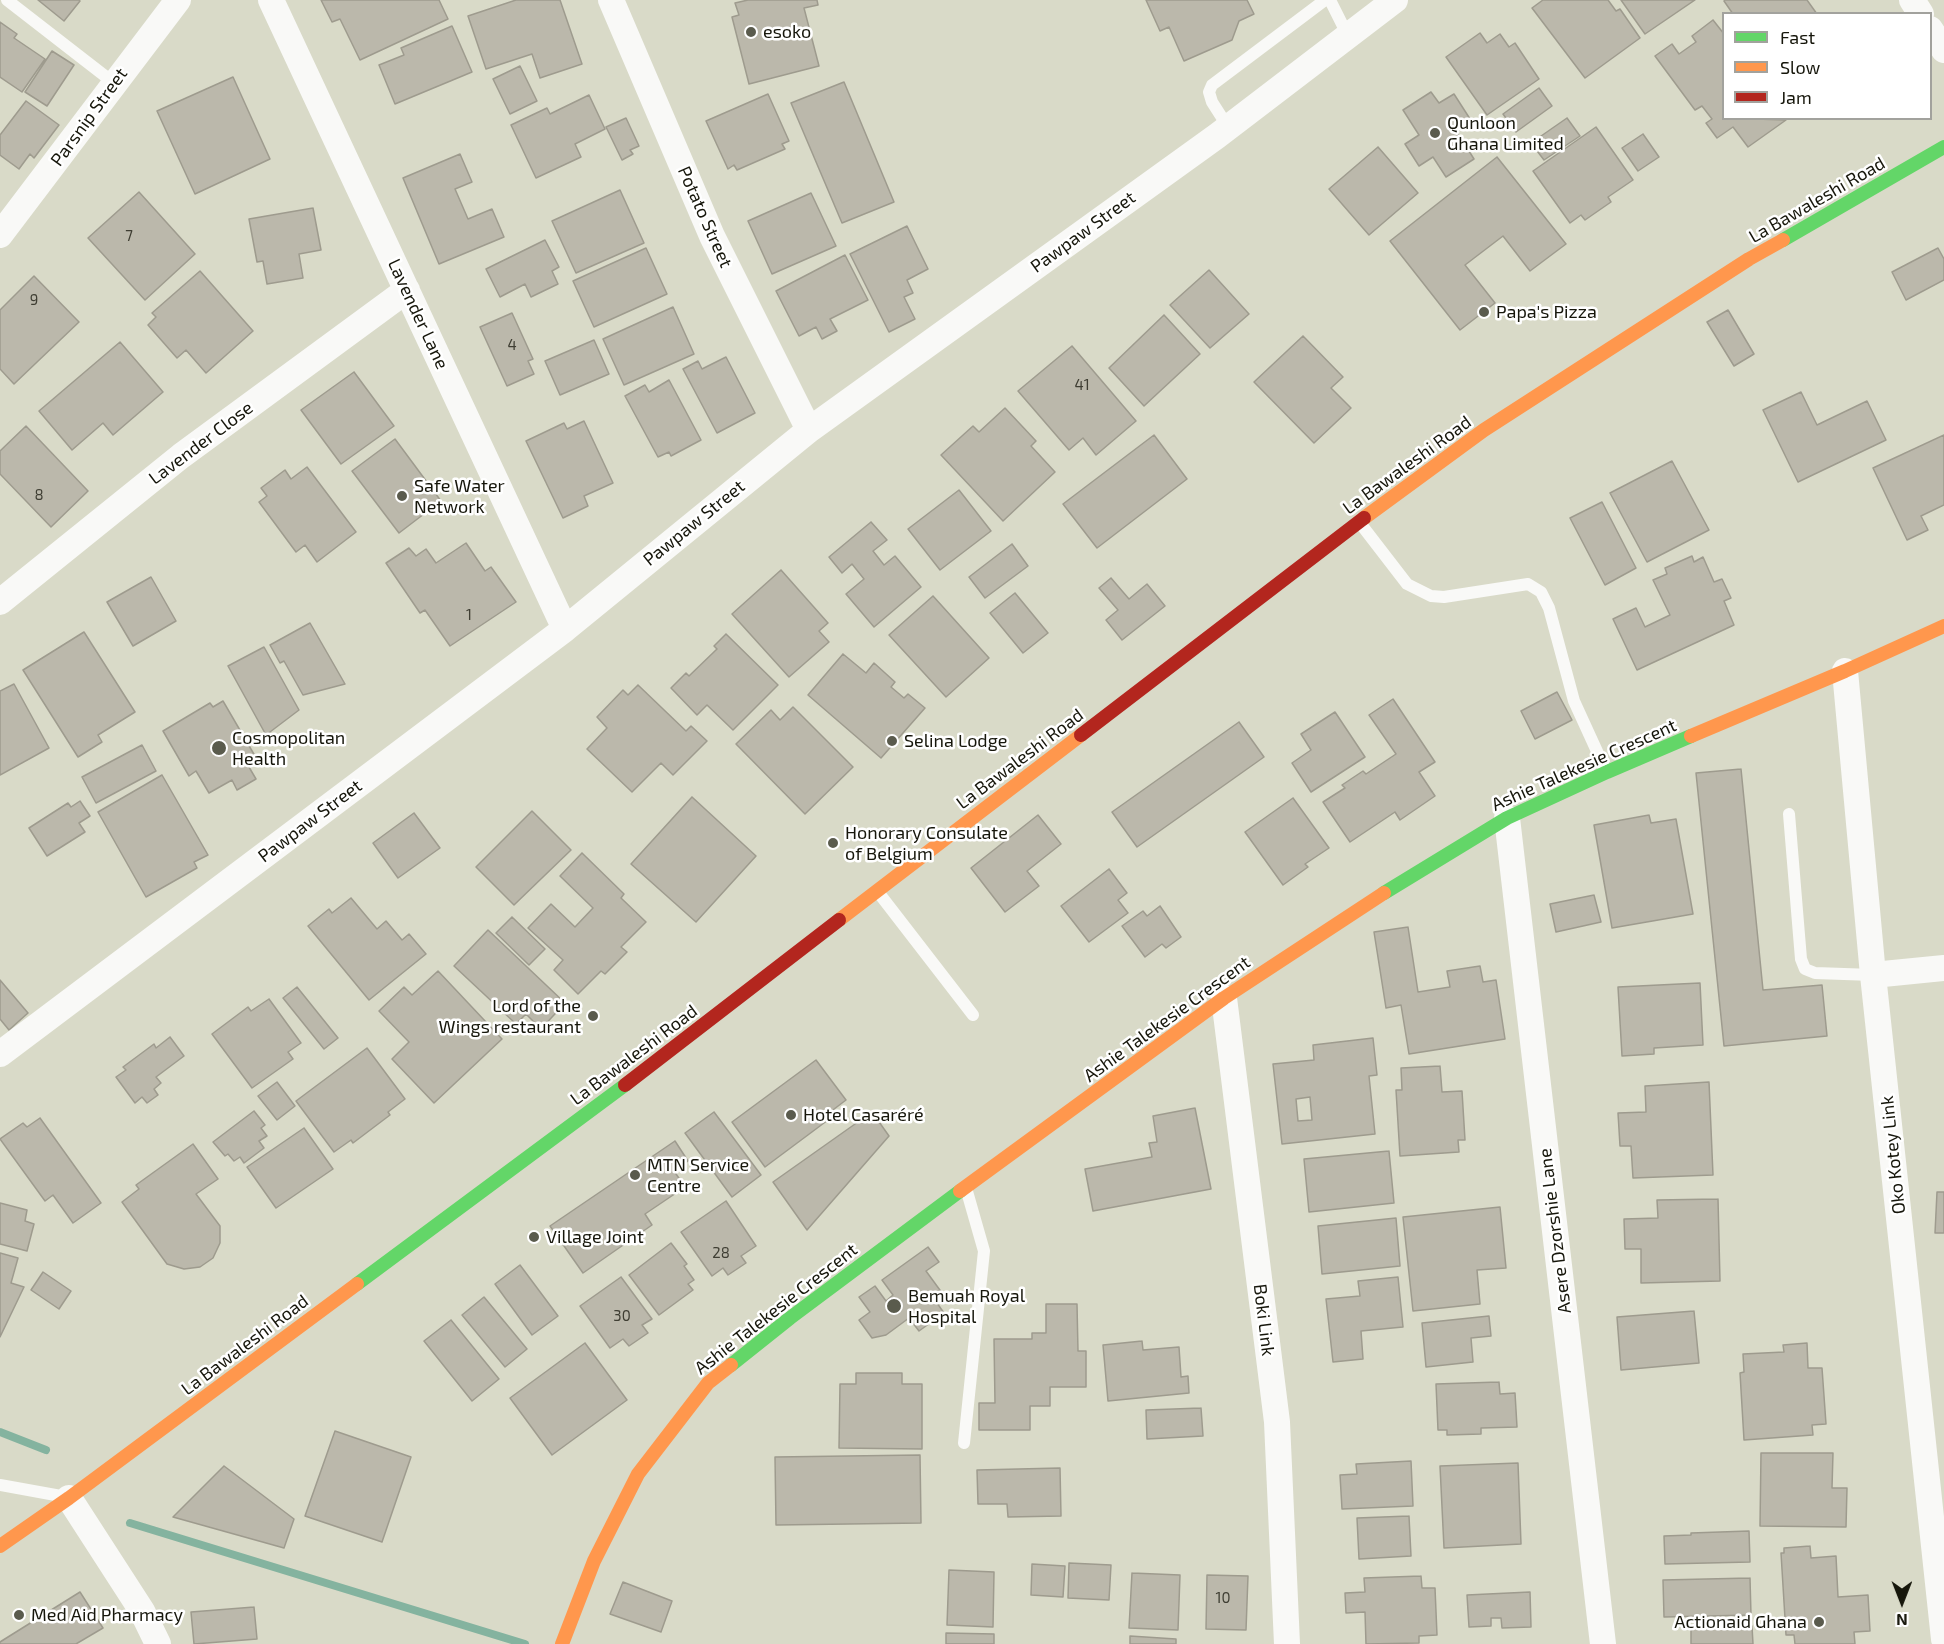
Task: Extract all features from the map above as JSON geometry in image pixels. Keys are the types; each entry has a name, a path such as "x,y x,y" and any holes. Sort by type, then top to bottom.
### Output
{"main road":[{"name":"La Bawaleshi Road","path":"0,1546 69,1498 606,1100 1359,522 1485,430 1749,260 1944,147"},
{"name":"Ashie Talekesie Crescent","path":"562,1644 594,1560 638,1474 708,1383 790,1318 966,1187 1224,998 1367,903 1507,818 1606,772 1845,671 1944,626"}],"street":[{"name":"Parsnip Street","path":"0,235 178,0"},
{"name":"Lavender Lane","path":"271,0 565,629"},
{"name":"Potato Street","path":"611,0 712,236 809,430"},
{"name":"Pawpaw Street","path":"0,1054 565,629 809,430 1228,127 1395,0"},
{"path":"1932,32 1944,50"},
{"name":"Lavender Close","path":"0,602 181,456 407,290"},
{"name":"Oko Kotey Link","path":"1845,671 1874,975 1944,1639"},
{"name":"Asere Dzorshie Lane","path":"1507,818 1603,1644"},
{"path":"1874,975 1944,968"},
{"name":"Boki Link","path":"1224,998 1277,1422 1287,1644"},
{"path":"69,1498 142,1611 158,1644"}],"lane":[{"path":"7,0 114,83"},
{"path":"1228,127 1212,102 1209,92 1212,85 1328,0 1348,36"},
{"path":"1359,522 1407,584 1431,596 1444,597 1528,584 1541,592 1550,608 1574,700 1606,772"},
{"path":"1790,814 1801,959 1805,969 1815,973 1874,975"},
{"path":"877,891 972,1015"},
{"path":"964,1443 984,1251 966,1187"},
{"path":"0,1485 69,1498"}],"building":[{"path":"38,0 79,0 80,1 64,21"},
{"path":"321,0 439,0 448,19 360,60 340,19 332,22"},
{"path":"516,0 560,0 582,64 540,78 532,54 486,69 468,16"},
{"path":"748,0 817,0 818,5 804,8 819,66 749,84 732,17 739,15 735,3"},
{"path":"1146,0 1247,0 1254,14 1239,21 1232,40 1184,61 1169,27 1160,31"},
{"path":"1543,0 1608,0 1616,11 1620,9 1640,38 1585,78 1532,8"},
{"path":"1621,0 1695,0 1645,34"},
{"path":"1807,0 1816,12 1732,12 1724,1"},
{"path":"1713,20 1722,31 1722,120 1786,120 1748,147 1733,127 1717,138 1706,123 1712,119 1702,106 1695,110 1655,56 1672,44 1679,54 1696,42 1692,36"},
{"path":"0,22 17,34 14,38 45,59 22,92 0,77"},
{"path":"452,26 472,72 395,104 379,65 404,55 401,48"},
{"path":"1480,33 1487,43 1500,34 1509,47 1515,43 1539,79 1487,115 1446,57"},
{"path":"52,51 74,65 47,106 25,92"},
{"path":"520,66 537,101 510,114 493,79"},
{"path":"233,77 270,159 195,194 157,111"},
{"path":"844,82 894,202 842,223 791,103"},
{"path":"1539,88 1552,106 1516,132 1503,114"},
{"path":"1431,92 1439,103 1454,94 1472,122 1457,132 1474,159 1446,177 1433,157 1419,166 1405,144 1419,135 1403,110"},
{"path":"768,94 789,141 782,144 785,149 737,170 734,165 728,169 706,121"},
{"path":"589,95 605,129 575,144 581,157 536,178 511,125 547,108 550,114"},
{"path":"26,101 59,125 34,158 30,154 19,169 0,155 0,135"},
{"path":"626,118 639,146 630,150 633,154 622,160 606,127"},
{"path":"1567,118 1580,136 1544,160 1531,143"},
{"path":"1596,127 1633,180 1608,197 1611,202 1585,220 1581,215 1570,223 1533,171"},
{"path":"1643,134 1659,157 1638,171 1622,148"},
{"path":"1378,147 1418,193 1369,235 1329,189"},
{"path":"460,154 472,182 455,189 468,219 492,209 504,237 439,264 403,178"},
{"path":"1497,157 1566,244 1530,271 1503,236 1465,265 1495,303 1460,330 1390,241"},
{"path":"620,190 644,243 576,273 552,221"},
{"path":"139,192 195,254 145,300 88,238"},
{"path":"811,193 836,246 772,274 748,221"},
{"path":"313,208 321,250 299,254 303,278 267,284 263,261 257,262 249,219"},
{"path":"907,226 928,269 907,280 913,293 904,297 915,319 889,332 850,254"},
{"path":"545,240 559,267 552,271 558,284 531,297 525,284 500,297 486,269"},
{"path":"646,248 667,294 594,327 573,281"},
{"path":"1938,248 1944,259 1944,280 1906,300 1892,272"},
{"path":"845,255 868,300 830,319 837,331 822,339 816,327 799,336 776,291"},
{"path":"1209,270 1249,314 1210,348 1170,305"},
{"path":"200,271 253,331 206,373 186,350 177,358 148,325 156,317 152,313"},
{"path":"34,276 79,322 14,384 0,369 0,310"},
{"path":"673,307 694,354 624,385 603,339"},
{"path":"1728,310 1754,354 1734,366 1707,322"},
{"path":"512,313 533,359 528,361 534,374 507,386 480,327"},
{"path":"1164,315 1200,354 1144,406 1109,368"},
{"path":"1303,336 1343,377 1331,388 1351,408 1314,443 1254,382"},
{"path":"594,340 609,374 560,395 545,361"},
{"path":"120,342 163,392 113,435 103,423 72,450 39,411"},
{"path":"1072,346 1136,421 1096,455 1083,438 1069,450 1018,391"},
{"path":"726,357 755,413 717,433 683,369 698,361 702,369"},
{"path":"354,372 394,426 341,464 301,410"},
{"path":"669,380 701,440 671,456 669,452 658,457 625,396 645,385 649,392"},
{"path":"1801,392 1817,425 1867,401 1886,440 1798,482 1763,410"},
{"path":"1005,408 1036,441 1031,446 1055,472 1003,521 941,455 973,426 979,432"},
{"path":"584,421 613,483 584,496 588,506 563,518 526,441 564,423 567,429"},
{"path":"26,426 88,491 51,527 0,474 0,451"},
{"path":"1154,435 1187,479 1097,548 1063,504"},
{"path":"1944,435 1944,505 1921,516 1928,530 1907,540 1873,468"},
{"path":"395,439 441,501 399,533 352,471"},
{"path":"1672,461 1709,530 1647,562 1610,493"},
{"path":"307,467 356,532 317,562 305,545 296,552 259,502 267,496 261,488 285,470 291,479"},
{"path":"959,490 991,531 940,570 908,529"},
{"path":"1602,502 1636,568 1605,585 1570,518"},
{"path":"871,522 887,540 873,551 884,565 895,556 921,587 874,627 846,594 864,579 852,564 842,573 829,557"},
{"path":"466,543 485,571 491,567 516,602 450,646 425,610 420,613 386,563 409,548 416,556 426,549 436,563"},
{"path":"1012,544 1028,566 985,598 969,577"},
{"path":"1692,556 1694,562 1703,557 1714,582 1722,579 1731,598 1724,601 1734,625 1637,670 1613,619 1636,608 1645,627 1670,615 1653,580 1667,574 1665,568"},
{"path":"781,570 828,623 819,631 829,642 789,677 732,614"},
{"path":"151,577 176,621 133,646 107,602"},
{"path":"1111,578 1129,599 1147,584 1165,606 1122,640 1106,620 1118,610 1099,588"},
{"path":"1015,593 1048,633 1023,653 990,613"},
{"path":"933,596 989,658 946,697 889,635"},
{"path":"310,623 345,684 303,695 284,661 280,663 270,645"},
{"path":"84,632 135,712 98,735 102,742 78,757 23,670"},
{"path":"726,634 778,685 733,730 707,705 697,715 671,688 686,673 689,676 717,649 714,646"},
{"path":"264,647 299,710 266,735 228,666"},
{"path":"843,654 866,673 874,663 895,682 891,687 904,698 908,694 925,708 881,758 808,695"},
{"path":"14,684 49,748 0,775 0,691"},
{"path":"638,685 686,731 691,726 707,741 673,775 661,763 632,792 587,749 607,728 597,717 623,690 628,695"},
{"path":"1557,692 1572,720 1535,739 1521,711"},
{"path":"1393,699 1435,762 1419,772 1435,796 1400,820 1395,812 1350,842 1323,802 1345,788 1342,785 1363,771 1366,774 1396,754 1369,715"},
{"path":"223,701 255,756 246,762 256,779 237,790 232,780 209,793 196,771 189,776 163,731 210,703 213,707"},
{"path":"793,707 853,767 805,814 736,744 771,710 780,720"},
{"path":"1335,712 1365,757 1311,792 1292,763 1311,750 1301,734"},
{"path":"1239,722 1264,757 1137,847 1112,812"},
{"path":"142,745 156,771 96,803 82,777"},
{"path":"1741,769 1763,990 1822,985 1827,1036 1724,1046 1696,773"},
{"path":"162,775 208,855 194,862 197,868 146,897 98,812"},
{"path":"692,797 756,856 696,922 631,864"},
{"path":"1293,798 1329,848 1305,864 1308,867 1283,885 1245,832"},
{"path":"80,801 90,816 79,823 85,832 47,856 29,828 68,803 71,807"},
{"path":"532,811 571,850 514,905 476,867"},
{"path":"414,813 440,848 398,878 373,843"},
{"path":"1038,815 1061,844 1027,871 1039,886 1005,912 971,868"},
{"path":"1649,815 1651,823 1676,819 1693,914 1612,928 1594,825"},
{"path":"582,853 624,894 621,898 646,922 621,947 627,952 605,974 601,971 578,994 554,970 563,960 528,928 551,904 575,927 593,908 560,876"},
{"path":"1109,869 1127,893 1118,900 1128,913 1089,942 1061,906"},
{"path":"1594,895 1601,922 1556,932 1550,904"},
{"path":"351,898 377,929 386,921 402,940 409,934 426,954 369,1000 308,926 329,909 332,913"},
{"path":"1160,906 1181,937 1166,948 1162,944 1145,957 1122,926 1143,911 1147,916"},
{"path":"512,917 545,949 529,965 496,933"},
{"path":"1408,927 1418,992 1450,987 1447,971 1480,966 1483,982 1496,980 1505,1039 1409,1054 1401,1005 1386,1008 1374,932"},
{"path":"488,930 565,1003 541,1029 526,1014 516,1024 454,966"},
{"path":"438,971 502,1039 434,1103 392,1059 409,1042 379,1011 404,987 412,995"},
{"path":"0,980 28,1013 9,1030 0,1019"},
{"path":"1700,983 1703,1045 1654,1048 1654,1054 1622,1056 1618,987"},
{"path":"297,987 338,1038 324,1049 283,998"},
{"path":"269,999 301,1043 288,1052 293,1059 252,1088 212,1034 248,1007 251,1011"},
{"path":"170,1037 184,1056 156,1077 161,1083 154,1089 158,1095 147,1103 142,1097 135,1103 116,1077 126,1070 123,1067 154,1044 156,1048"},
{"path":"1373,1038 1377,1075 1369,1076 1375,1134 1282,1144 1273,1064 1314,1060 1313,1045","holes":["1310,1097 1312,1120 1298,1121 1296,1099"]},
{"path":"367,1048 405,1099 388,1112 390,1115 353,1143 351,1140 334,1152 296,1101"},
{"path":"816,1060 846,1100 825,1116 828,1120 765,1167 732,1122"},
{"path":"1440,1066 1442,1092 1462,1091 1465,1140 1458,1140 1459,1152 1400,1156 1396,1090 1402,1090 1401,1068"},
{"path":"277,1082 295,1106 277,1120 258,1096"},
{"path":"1709,1082 1713,1175 1633,1178 1631,1146 1620,1146 1618,1113 1646,1112 1645,1086"},
{"path":"1195,1108 1211,1189 1093,1211 1085,1169 1152,1157 1149,1143 1157,1142 1153,1116"},
{"path":"254,1111 265,1125 261,1128 267,1136 259,1141 264,1148 244,1163 240,1157 234,1161 228,1154 225,1156 213,1142"},
{"path":"714,1112 761,1175 732,1197 685,1133"},
{"path":"872,1112 889,1136 807,1230 773,1182"},
{"path":"40,1118 101,1203 73,1223 53,1195 45,1201 0,1139 23,1123 27,1127"},
{"path":"304,1128 333,1169 276,1208 247,1167"},
{"path":"675,1141 688,1161 674,1171 685,1187 645,1214 652,1225 583,1273 550,1226"},
{"path":"193,1144 218,1179 196,1194 220,1226 220,1243 213,1258 200,1267 184,1269 167,1264 122,1202 139,1189 136,1185"},
{"path":"1389,1151 1394,1203 1309,1212 1304,1159"},
{"path":"1937,1192 1944,1192 1944,1233 1935,1233"},
{"path":"1718,1199 1720,1281 1641,1283 1641,1249 1625,1249 1624,1219 1658,1218 1657,1200"},
{"path":"726,1201 756,1246 741,1256 746,1263 728,1275 723,1268 712,1276 681,1232"},
{"path":"0,1203 27,1210 25,1221 34,1224 27,1251 0,1244"},
{"path":"1500,1207 1506,1268 1477,1270 1480,1304 1413,1311 1403,1217"},
{"path":"1396,1218 1400,1266 1322,1274 1318,1226"},
{"path":"671,1243 687,1264 684,1266 694,1280 688,1284 693,1290 659,1315 629,1275"},
{"path":"928,1247 939,1262 926,1271 945,1297 937,1303 944,1313 919,1331 909,1318 886,1335 872,1338 859,1320 870,1312 859,1297 875,1286 886,1301 893,1295 882,1280"},
{"path":"0,1253 18,1258 11,1283 24,1287 0,1337"},
{"path":"520,1265 558,1316 532,1335 495,1284"},
{"path":"43,1272 71,1291 59,1309 31,1290"},
{"path":"621,1277 652,1319 642,1325 648,1333 629,1346 623,1339 610,1348 580,1306"},
{"path":"1398,1277 1403,1327 1361,1331 1363,1359 1333,1362 1326,1299 1360,1296 1358,1281"},
{"path":"484,1297 527,1349 505,1367 462,1315"},
{"path":"1046,1304 1077,1304 1078,1351 1086,1351 1086,1387 1050,1387 1050,1406 1030,1406 1030,1430 979,1430 979,1403 995,1403 994,1339 1032,1339 1032,1333 1046,1333"},
{"path":"1694,1311 1699,1363 1621,1370 1617,1317"},
{"path":"1489,1316 1491,1336 1471,1338 1473,1362 1426,1367 1422,1323"},
{"path":"451,1320 499,1379 472,1401 424,1341"},
{"path":"1142,1341 1143,1350 1179,1347 1181,1377 1188,1376 1189,1393 1108,1401 1103,1345"},
{"path":"585,1343 627,1400 552,1455 510,1398"},
{"path":"1807,1343 1808,1368 1822,1368 1826,1424 1812,1425 1813,1435 1744,1440 1740,1373 1744,1372 1743,1354 1784,1352 1783,1345"},
{"path":"856,1373 902,1373 902,1384 922,1384 922,1449 839,1448 840,1384 856,1384"},
{"path":"1499,1382 1500,1394 1515,1393 1517,1427 1481,1428 1481,1434 1447,1435 1447,1430 1438,1430 1436,1384"},
{"path":"1201,1408 1203,1436 1147,1439 1146,1410"},
{"path":"335,1431 411,1457 382,1542 305,1516"},
{"path":"1761,1453 1833,1453 1832,1488 1847,1488 1846,1527 1760,1526"},
{"path":"920,1455 921,1523 776,1525 775,1457"},
{"path":"1411,1461 1413,1506 1342,1509 1340,1475 1357,1474 1356,1464"},
{"path":"1518,1463 1521,1544 1444,1548 1440,1466"},
{"path":"224,1466 294,1519 284,1548 173,1517"},
{"path":"1060,1468 1061,1516 1008,1517 1007,1504 978,1504 977,1470"},
{"path":"1409,1516 1411,1556 1359,1559 1357,1518"},
{"path":"1749,1531 1750,1562 1665,1564 1664,1536"},
{"path":"1810,1546 1811,1558 1836,1556 1838,1597 1868,1595 1870,1631 1854,1632 1855,1644 1795,1644 1794,1635 1786,1635 1781,1553 1784,1553 1784,1548"},
{"path":"1069,1563 1111,1565 1109,1600 1068,1598"},
{"path":"1032,1564 1065,1566 1063,1597 1031,1595"},
{"path":"949,1570 994,1572 993,1627 947,1625"},
{"path":"1132,1573 1180,1575 1178,1630 1129,1628"},
{"path":"1207,1575 1248,1576 1246,1630 1206,1629"},
{"path":"1421,1576 1422,1588 1435,1588 1437,1635 1419,1636 1419,1643 1366,1644 1365,1612 1346,1613 1345,1593 1365,1592 1364,1578"},
{"path":"1750,1578 1751,1615 1664,1617 1663,1580"},
{"path":"623,1582 672,1601 661,1632 610,1614"},
{"path":"80,1592 103,1628 76,1644 0,1644 0,1642"},
{"path":"1530,1592 1531,1627 1502,1628 1501,1618 1491,1618 1491,1626 1469,1627 1467,1595"},
{"path":"254,1607 257,1639 194,1644 191,1612"},
{"path":"1752,1626 1753,1644 1691,1644 1691,1628"},
{"path":"946,1633 994,1634 994,1644 946,1644"},
{"path":"1130,1636 1176,1639 1176,1644 1130,1644"}],"waterway":[{"path":"0,1432 46,1450"},
{"path":"130,1523 525,1644"}],"traffic: fast":[{"path":"1783,240 1944,147"},
{"path":"1384,893 1507,818 1691,736"},
{"path":"357,1284 625,1085"},
{"path":"731,1365 960,1191"}],"traffic: slow":[{"path":"1364,518 1484,430 1749,259 1783,240"},
{"path":"1691,736 1944,626"},
{"path":"839,920 1081,735"},
{"path":"960,1191 1224,998 1384,893"},
{"path":"0,1546 69,1498 357,1284"},
{"path":"562,1644 594,1561 638,1474 708,1383 731,1365"}],"traffic: jam":[{"path":"1081,735 1364,518"},
{"path":"625,1085 839,920"}],"place":[{"name":"esoko","path":"751,32"},
{"name":"Qunloon Ghana Limited","path":"1435,133"},
{"name":"Papa's Pizza","path":"1484,312"},
{"name":"Safe Water Network","path":"402,496"},
{"name":"Selina Lodge","path":"892,741"},
{"name":"Cosmopolitan Health","path":"219,748"},
{"name":"Honorary Consulate of Belgium","path":"833,843"},
{"name":"Lord of the Wings restaurant","path":"593,1016"},
{"name":"Hotel Casaréré","path":"791,1115"},
{"name":"MTN Service Centre","path":"635,1175"},
{"name":"Village Joint","path":"534,1237"},
{"name":"Bemuah Royal Hospital","path":"894,1306"},
{"name":"Med Aid Pharmacy","path":"19,1615"},
{"name":"Actionaid Ghana","path":"1819,1622"}]}
